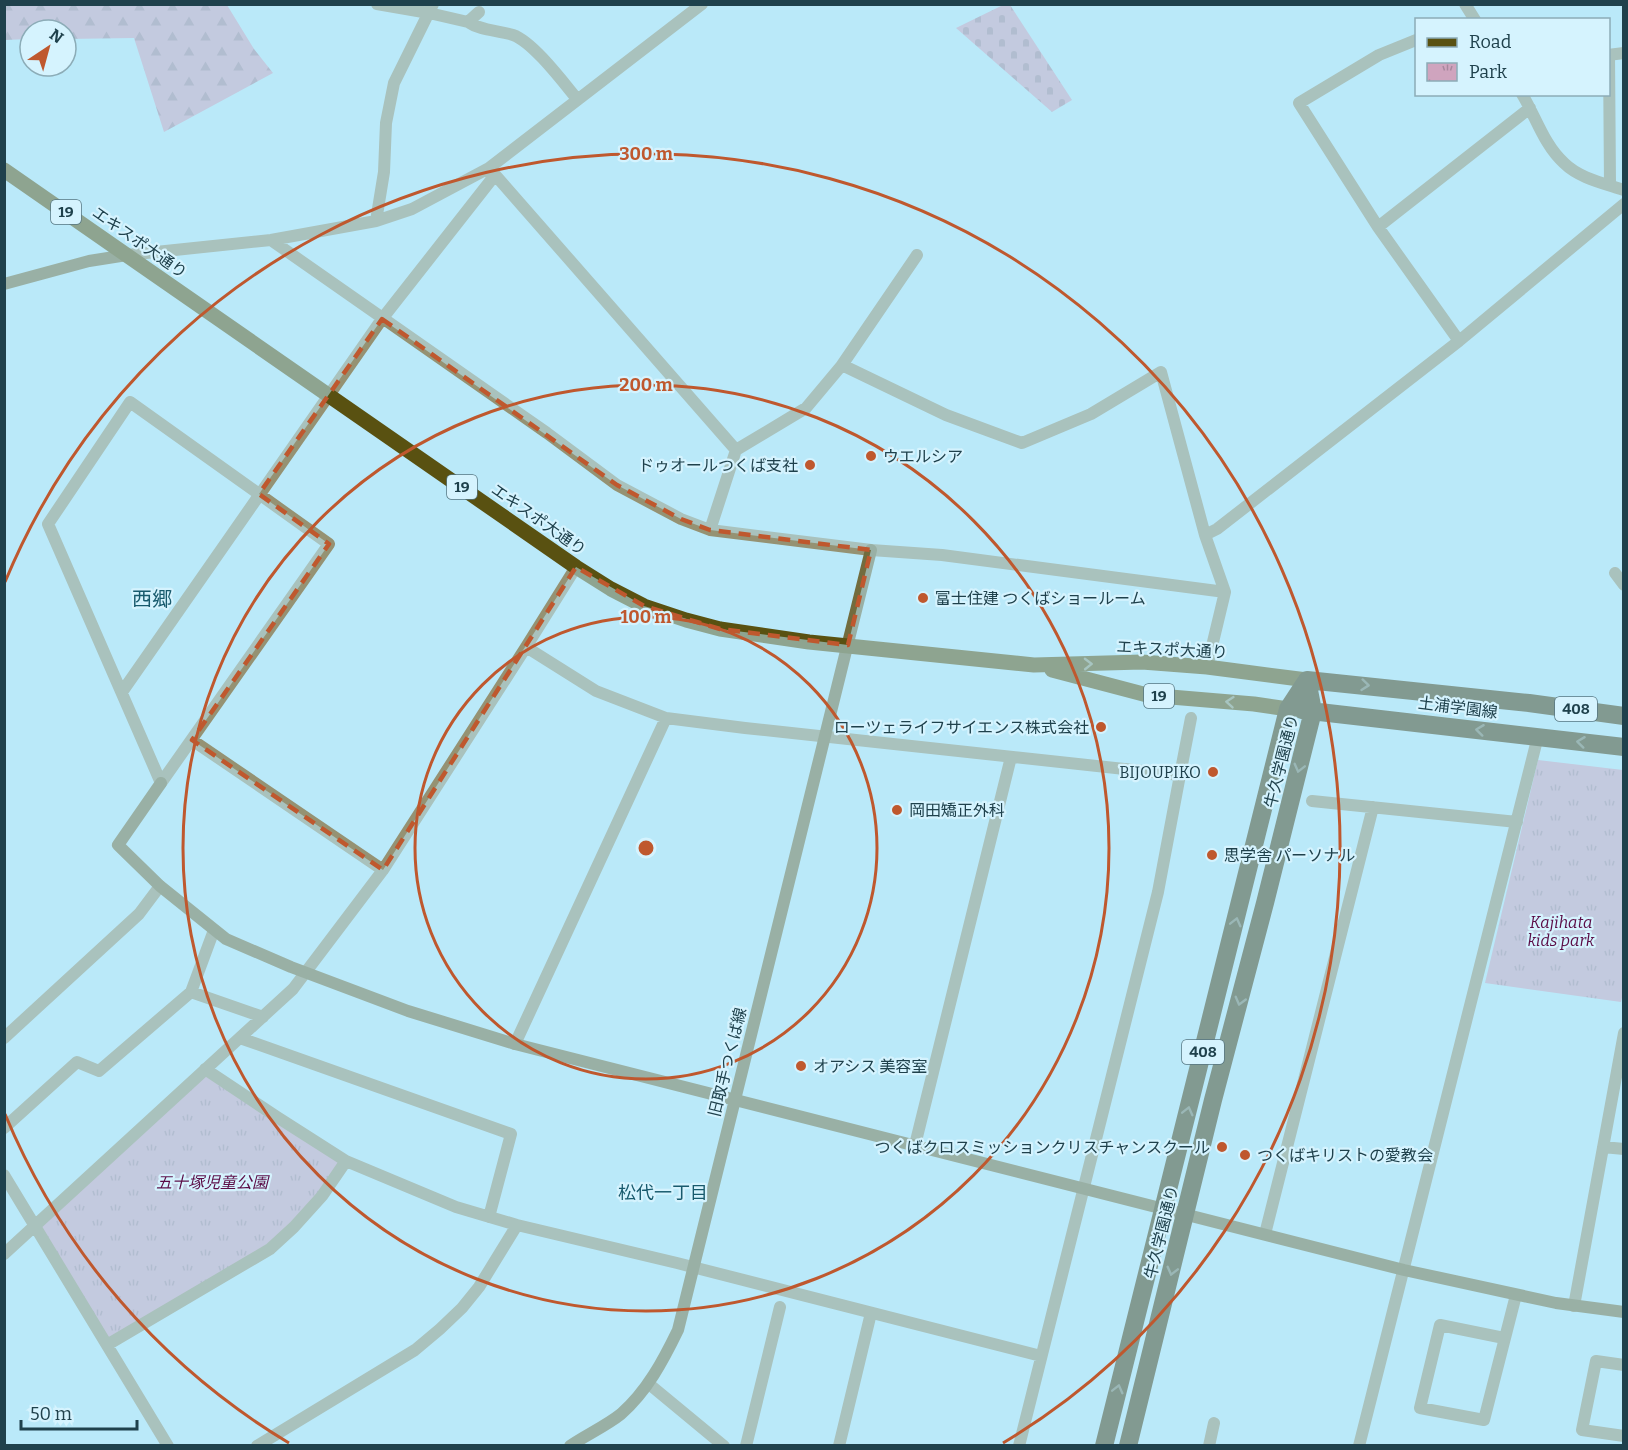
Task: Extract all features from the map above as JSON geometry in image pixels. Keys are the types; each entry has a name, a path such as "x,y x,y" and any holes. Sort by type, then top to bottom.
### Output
{"highway":[{"name":"牛久学園通り","path":"1104,1446 1288,709 1307,680"},
{"name":"牛久学園通り","path":"1128,1446 1313,711 1307,680"},
{"name":"土浦学園線","path":"1307,680 1529,703 1623,716"},
{"name":"土浦学園線","path":"1288,709 1623,747"}],"main road":[{"name":"エキスポ大通り","path":"4,170 576,567 644,606 686,621 720,629 809,642 1034,665 1142,663 1206,667 1307,680"},
{"name":"エキスポ大通り","path":"1034,665 1147,695 1288,709"}],"street":[{"path":"377,4 431,9 474,26 515,35 549,65 577,99"},
{"path":"122,692 382,319 492,171 577,99 702,4"},
{"path":"1465,4 1471,18"},
{"path":"376,221 384,172 386,123 394,83 431,9"},
{"path":"468,22 479,12"},
{"path":"1415,40 1379,55 1299,103 1378,226 1459,341"},
{"path":"1523,96 1546,140 1564,164 1580,174 1623,190"},
{"path":"1609,96 1610,186"},
{"path":"1378,226 1530,108"},
{"path":"4,284 89,261 271,240 376,221 412,209 492,171"},
{"path":"492,171 736,450"},
{"path":"1205,535 1217,529 1459,341 1623,204"},
{"path":"271,240 547,433 617,485 681,519 710,530 871,550 942,555 1225,592"},
{"path":"710,530 736,450 806,408 842,365 917,255"},
{"path":"842,365 946,415 1022,443 1091,414 1161,372 1205,535 1225,592 1206,667"},
{"path":"161,783 48,524 130,402 329,543 118,845 160,886 226,939 307,973 408,1011 515,1044 1404,1270 1516,1295 1623,1312"},
{"name":"旧取手つくば線","path":"570,1446 619,1415 649,1384 678,1330 871,550"},
{"path":"4,1254 263,1017 307,973 382,870 576,567"},
{"path":"1615,573 1623,585"},
{"path":"526,647 596,691 666,718 1180,775"},
{"path":"515,1044 666,718"},
{"path":"1019,1446 1158,892 1191,718"},
{"path":"1359,1446 1538,736"},
{"path":"192,740 382,870"},
{"path":"915,1145 1011,757"},
{"path":"1312,801 1517,822"},
{"path":"1265,1234 1373,807"},
{"path":"4,1038 139,914 160,886"},
{"path":"4,1128 77,1062 99,1071 191,992 214,930"},
{"path":"191,992 263,1017"},
{"path":"1574,1306 1623,1033"},
{"path":"240,1038 511,1134 489,1217"},
{"path":"205,1069 346,1161 456,1207 517,1225 1041,1356"},
{"path":"1603,1147 1623,1149"},
{"path":"108,1345 270,1249 322,1196 346,1161"},
{"path":"4,1175 168,1446"},
{"path":"257,1446 415,1350 440,1329 462,1308 479,1287 517,1225"},
{"path":"1504,1338 1440,1325 1420,1408 1484,1420 1516,1295"},
{"path":"746,1446 780,1307"},
{"path":"839,1446 871,1313"},
{"path":"1623,1365 1596,1361 1582,1430 1623,1436"},
{"path":"649,1384 724,1446"},
{"path":"1209,1446 1214,1423"}],"highlighted area":[{"path":"382,319 617,485 681,519 710,530 871,550 848,645 720,629 644,606 576,567 383,870 192,740 329,544 259,494"}],"green space":[{"path":"4,5 227,5 254,49 273,73 164,132 134,38 78,39 78,18 18,18 18,39 5,40"},
{"path":"1003,5 1010,5 1072,100 1052,112 956,28"},
{"name":"Kajihata kids park","path":"1538,760 1623,770 1624,989 1621,1002 1485,983"},
{"name":"五十塚児童公園","path":"205,1069 346,1161 294,1227 108,1345 35,1226"}],"place":[{"name":"ウエルシア","path":"871,456"},
{"name":"ドゥオールつくば支社","path":"810,465"},
{"name":"富士住建 つくばショールーム","path":"923,598"},
{"name":"ローツェライフサイエンス株式会社","path":"1101,727"},
{"name":"BIJOUPIKO","path":"1213,772"},
{"name":"岡田矯正外科","path":"897,810"},
{"name":"思学舎 パーソナル","path":"1212,855"},
{"name":"オアシス 美容室","path":"801,1066"},
{"name":"つくばクロスミッションクリスチャンスクール","path":"1222,1147"},
{"name":"つくばキリストの愛教会","path":"1245,1155"}],"district":[{"name":"西郷","path":"152,599"},
{"name":"松代一丁目","path":"663,1193"}]}
